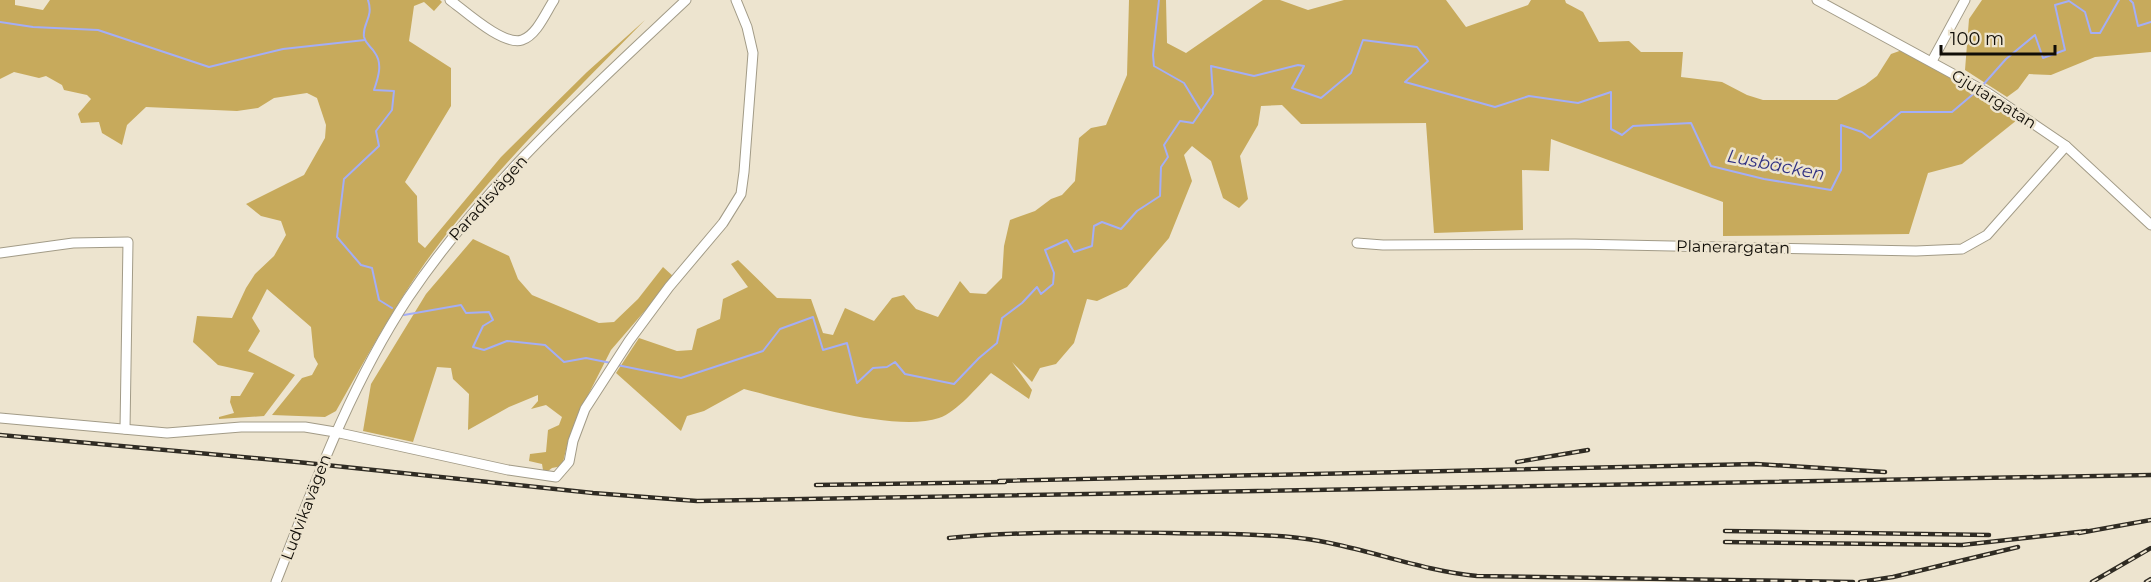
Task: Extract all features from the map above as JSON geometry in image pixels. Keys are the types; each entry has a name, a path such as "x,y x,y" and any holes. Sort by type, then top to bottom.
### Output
{"street":[{"path":"450,0 495,33 523,40 536,28 554,0"},
{"name":"Paradisvägen","path":"335,432 389,328 408,297 462,226 493,189 599,81 686,0"},
{"path":"0,418 167,433 278,426 305,427 508,470 556,477 569,462 573,441 585,409 629,341 669,287 723,223 741,194 753,53 747,27 736,0"},
{"name":"Gjutargatan","path":"1817,0 1988,93 2066,146 2151,225"},
{"path":"1932,61 1965,0"},
{"name":"Planerargatan","path":"1357,243 1383,245 1575,244 1916,251 1962,249 1987,235 2066,146"},
{"path":"0,253 73,243 128,242 125,429"},
{"name":"Ludvikavägen","path":"276,582 335,432"}],"shaded area":[{"path":"0,0 15,0 15,5 43,10 50,0 440,0 442,2 434,11 424,2 414,6 409,41 451,68 451,106 405,182 417,196 418,242 425,248 501,157 587,72 645,20 530,137 450,230 401,299 336,411 325,417 272,415 302,378 312,375 318,364 314,357 311,327 267,289 252,318 260,331 248,351 295,375 264,416 219,419 219,417 234,413 230,402 231,396 240,396 254,373 218,365 193,342 197,316 232,318 255,274 274,256 286,235 281,221 261,216 246,204 304,175 325,138 326,125 317,98 307,93 274,98 258,108 237,111 146,107 127,125 122,145 102,133 99,122 81,123 78,114 91,99 87,95 64,90 62,85 46,76 39,78 14,72 0,79"},
{"path":"1129,0 1166,0 1167,43 1186,53 1263,0 1280,0 1308,10 1344,0 1446,0 1466,27 1528,5 1531,0 1565,0 1566,3 1583,12 1599,42 1629,41 1641,52 1683,52 1681,77 1722,82 1747,95 1763,100 1837,100 1877,76 1891,54 1905,49 2017,120 1962,164 1928,173 1909,234 1723,236 1723,202 1551,139 1549,171 1522,170 1523,230 1434,233 1426,123 1301,124 1282,105 1261,106 1258,125 1240,156 1248,199 1239,208 1223,198 1211,161 1192,146 1184,155 1192,181 1169,238 1127,287 1097,301 1087,299 1074,343 1056,364 1040,368 1032,382 1012,362 1032,390 1029,399 991,373 967,398 946,415 920,422 870,419 843,414 744,389 704,411 687,416 681,431 616,373 639,338 677,351 692,350 697,329 720,319 723,299 748,287 731,264 738,260 777,298 811,299 823,333 833,335 845,308 874,321 892,298 904,295 916,309 938,317 960,281 970,293 986,294 1002,278 1004,246 1010,220 1035,211 1051,199 1062,195 1075,181 1079,138 1091,128 1106,125 1127,75"},
{"path":"1982,0 2151,0 2151,52 2095,57 2051,75 2029,74 2018,89 2007,97 1965,70 1969,19"},
{"path":"473,239 509,256 518,279 532,295 599,323 614,322 638,299 663,267 674,277 611,350 583,405 568,442 562,466 548,471 543,470 542,464 529,461 530,454 546,452 548,430 559,425 562,417 546,405 531,409 538,401 538,395 509,407 468,430 469,394 453,379 451,368 437,367 413,442 363,431 371,384 426,294"}],"waterway":[{"name":"Lusbäcken","path":"368,0 370,11 364,37 379,62 374,90 394,91 392,110 376,131 379,146 344,179 337,237 361,265 372,268 379,300 392,308"},
{"path":"1159,0 1153,55 1154,66 1184,83 1201,111"},
{"name":"Lusbäcken","path":"1982,86 2006,59 2035,35 2043,58 2065,50 2055,5 2069,1 2085,12 2091,33 2100,33 2119,0"},
{"name":"Lusbäcken","path":"2130,0 2133,3 2138,26 2151,22"},
{"path":"0,22 33,27 98,30 209,67 283,49 365,40"},
{"name":"Lusbäcken","path":"617,365 681,378 763,351 780,329 813,317 823,350 847,343 857,383 873,368 887,367 895,362 905,374 954,384 997,343 1002,318 1022,303 1037,287 1041,294 1053,284 1054,273 1045,250 1067,240 1074,252 1092,246 1094,226 1102,222 1121,229 1137,211 1160,196 1161,167 1168,157 1164,145 1180,121 1193,123 1213,94 1211,66 1254,76 1298,65 1304,66 1292,88 1321,98 1351,73 1363,40 1417,47 1428,61 1405,82 1495,107 1529,96 1578,103 1611,92 1611,129 1622,135 1633,126 1691,123 1711,166 1764,179 1831,190 1841,170 1841,125 1862,132 1870,138 1901,112 1952,112 1978,90"},
{"name":"Lusbäcken","path":"404,315 461,305 466,313 489,312 493,320 483,326 473,347 484,350 507,341 545,345 564,362 586,358 611,363"}],"railway":[{"path":"0,435 297,462 593,493 697,501 2151,475"},
{"path":"1517,462 1588,450"},
{"path":"999,481 1756,464 1885,472"},
{"path":"816,485 1005,482"},
{"path":"2079,533 2151,520"},
{"path":"1725,531 1989,535"},
{"path":"1725,542 1962,545 2087,531"},
{"path":"949,538 1060,533 1267,535 1321,541 1432,569 1477,576 1853,582"},
{"path":"1860,582 1893,577 2018,547"},
{"path":"2092,582 2151,548"},
{"path":"2146,582 2151,579"}]}
